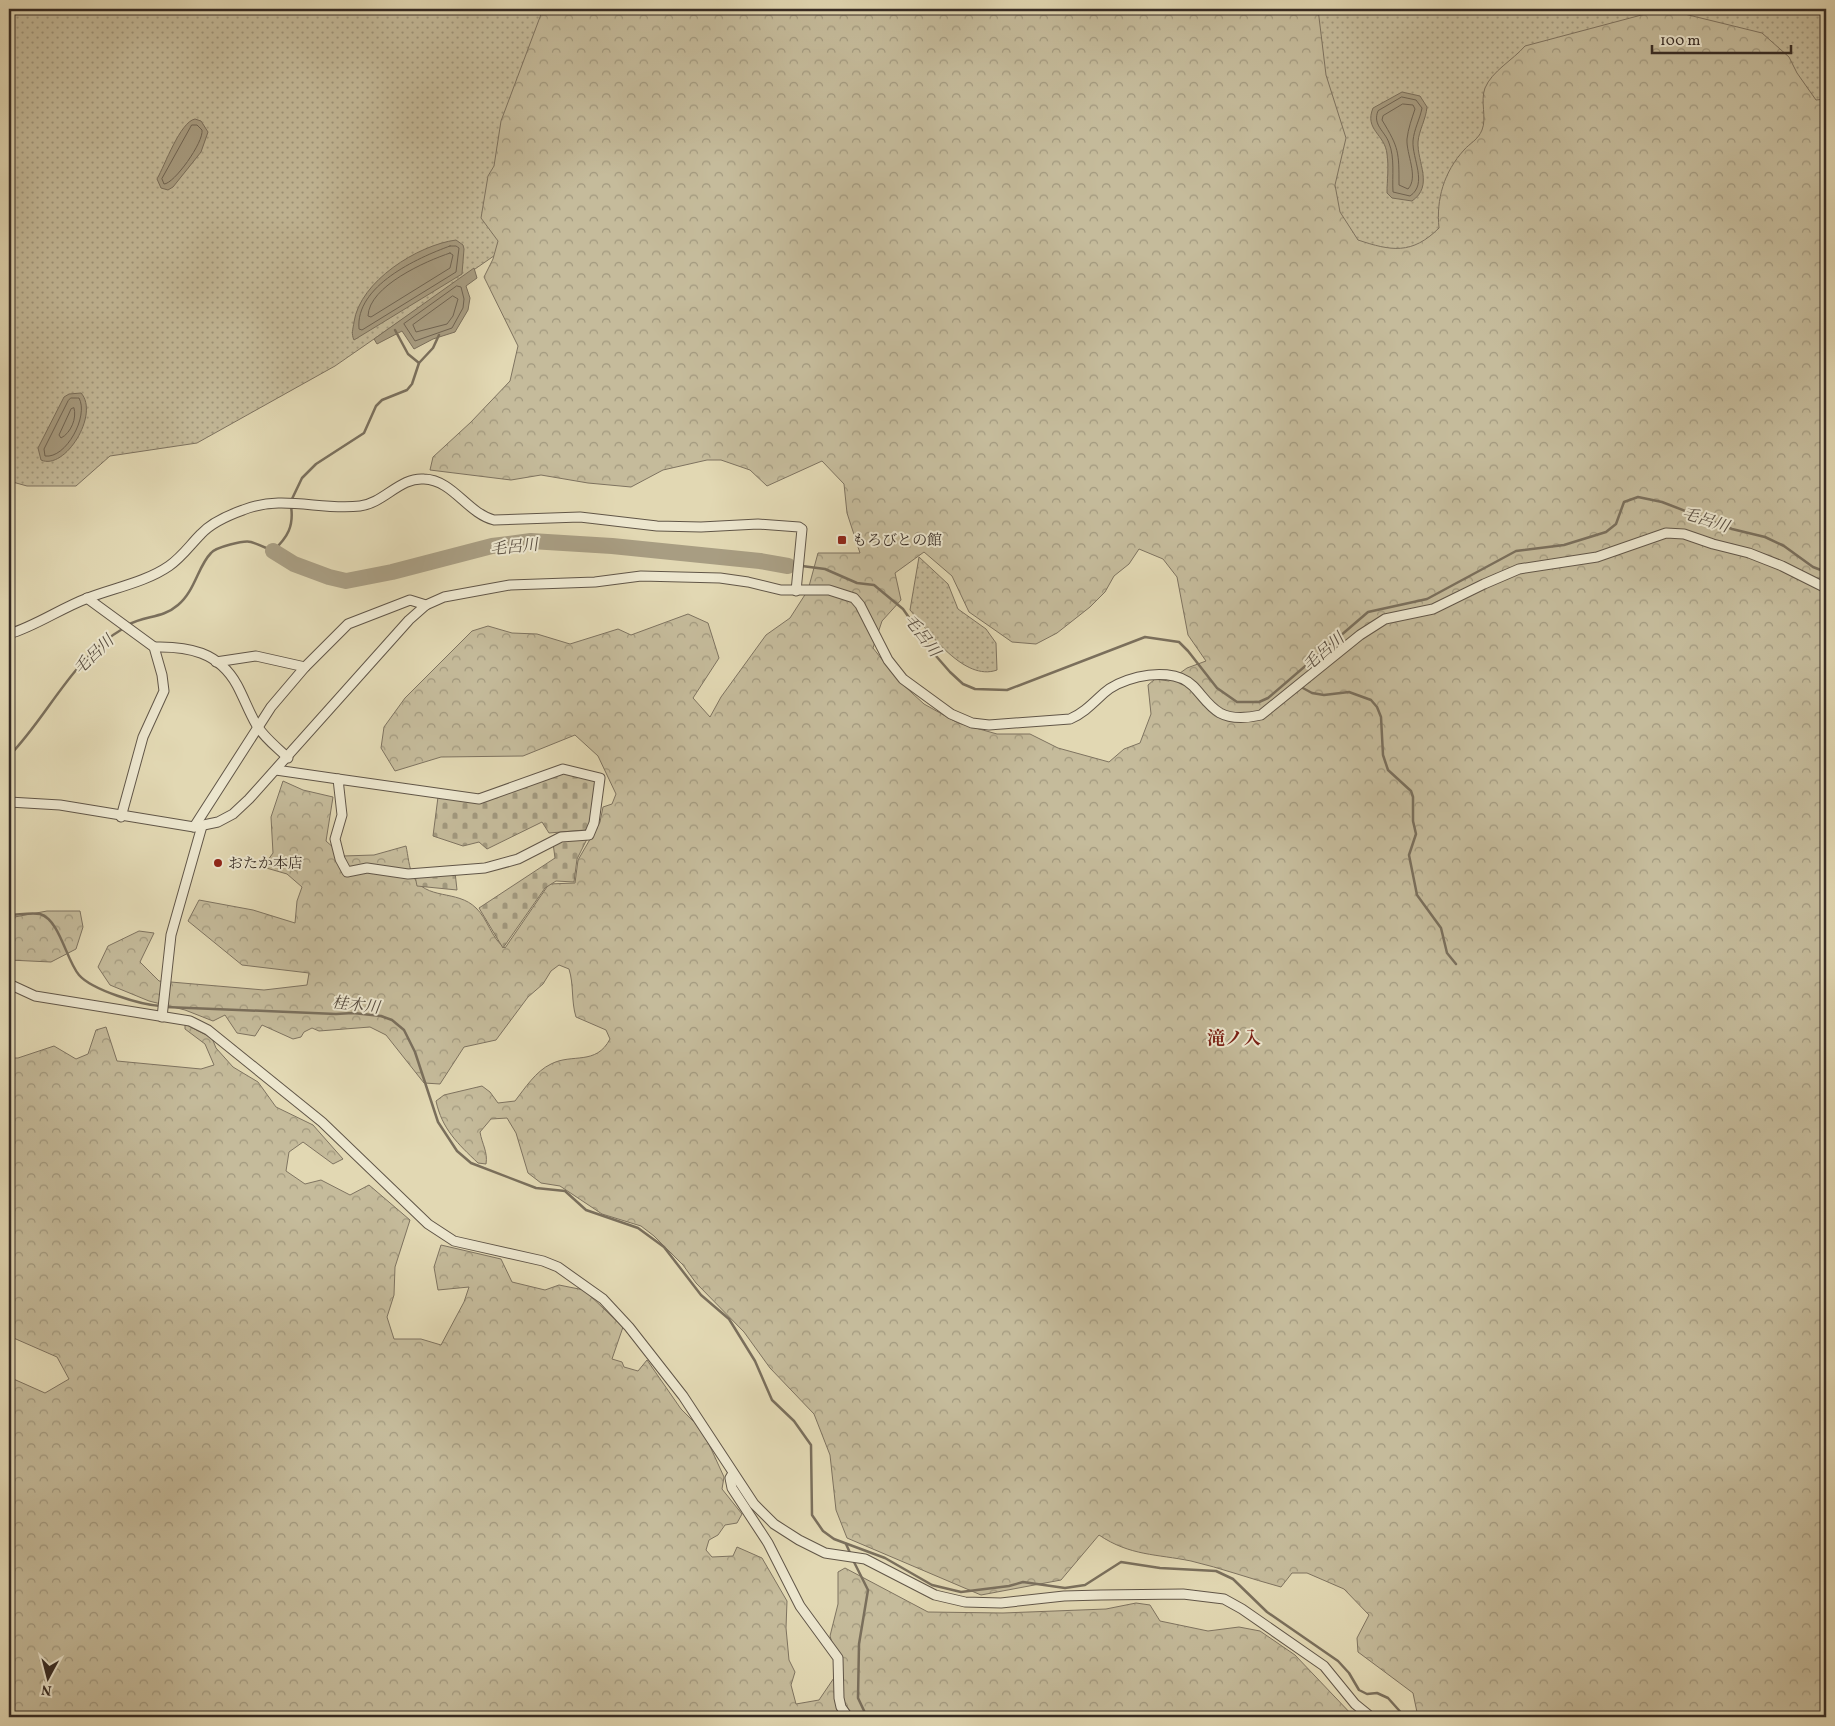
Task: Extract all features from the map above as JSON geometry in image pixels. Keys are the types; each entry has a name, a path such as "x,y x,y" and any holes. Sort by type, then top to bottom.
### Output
{"street":[{"path":"9,634 87,598 168,567 215,523 244,510 281,502 358,506 383,498 409,480 425,479 437,481 483,517 494,520 543,516 580,517 657,526 701,527 758,524 802,529 796,588"},
{"path":"9,802 60,805 122,817 198,827 233,814 288,758 393,638 426,605 444,597 510,585 595,582 641,576 720,578 796,588 829,590 854,598 869,620 888,660 903,679 951,714 972,722 989,725 1070,719 1078,716 1105,692 1122,682 1154,674 1171,675 1191,684 1208,704 1220,713 1248,718 1261,715 1354,640 1385,619 1433,610 1484,584 1519,569 1597,557 1666,534 1684,534 1713,544 1749,552 1826,588"},
{"path":"87,598 154,647 182,647 196,650 216,662 236,684 257,726 288,758"},
{"path":"162,1015 171,935 198,827 257,726 305,667 352,622 410,600 426,605"},
{"path":"122,817 143,737 164,691 154,647"},
{"path":"216,662 256,656 305,667"},
{"path":"276,770 479,799 563,769 600,778 594,823 589,835 561,837 501,865 408,874 367,868 347,872 340,859 335,839 342,815 338,779"},
{"path":"9,984 35,996 162,1015 190,1021 208,1030 322,1122 428,1224 445,1237 467,1244 543,1261 558,1267 603,1299 629,1327 683,1396 761,1512 781,1529 799,1540 825,1553 865,1559 944,1598 975,1604 1064,1596 1183,1594 1224,1599 1242,1609 1324,1666 1355,1704 1371,1717"},
{"path":"733,1472 730,1478 732,1488 768,1543 800,1606 838,1658 839,1698 841,1707 848,1717"}],"green space":[{"path":"9,9 565,9 501,251 335,366 197,443 110,456 76,486 27,486 9,481"},
{"path":"543,9 1318,9 1326,75 1346,138 1335,185 1340,212 1358,240 1381,247 1401,248 1420,243 1439,228 1440,196 1451,167 1482,130 1485,88 1493,76 1525,46 1664,9 1762,33 1789,57 1797,73 1816,100 1826,99 1826,1717 1418,1717 1413,1693 1358,1652 1357,1638 1369,1615 1344,1589 1307,1573 1292,1573 1281,1587 1191,1561 1133,1551 1110,1542 1099,1535 1061,1580 981,1595 847,1538 836,1510 830,1455 814,1414 770,1368 744,1332 696,1283 683,1265 654,1236 641,1226 602,1214 560,1186 541,1183 528,1173 516,1133 507,1118 491,1119 480,1132 486,1152 486,1164 478,1163 464,1149 442,1120 436,1101 444,1095 482,1086 490,1092 498,1103 515,1101 531,1080 546,1067 567,1059 591,1056 598,1053 604,1047 610,1039 606,1030 576,1017 569,969 559,965 551,971 543,984 528,997 496,1040 464,1047 440,1084 424,1083 386,1035 370,1027 319,1031 312,1028 304,1032 301,1037 293,1039 262,1025 255,1036 237,1033 225,1015 213,1021 185,1010 149,1001 110,985 98,967 108,946 139,931 154,933 140,962 159,981 264,990 307,985 309,973 242,965 188,921 199,900 253,910 295,923 297,901 302,887 287,874 263,867 273,853 271,817 283,781 303,790 333,797 326,841 343,856 374,855 406,846 413,876 419,884 434,892 460,898 468,902 480,912 496,939 505,948 549,884 575,883 578,860 600,822 603,807 612,804 616,794 598,756 575,735 523,756 441,757 395,771 381,748 384,727 405,698 472,631 488,626 512,633 537,634 570,644 618,629 631,635 688,614 708,623 719,658 693,698 710,717 721,697 766,635 790,618 808,590 818,553 860,553 847,513 844,484 822,461 767,486 750,470 721,460 707,460 663,470 631,487 588,483 541,475 511,480 430,470 433,457 471,422 510,381 518,346 484,277 493,259 498,241 481,218 488,176 494,166 501,121","holes":["1139,549 1163,559 1177,577 1188,635 1206,661 1187,668 1169,681 1155,679 1148,685 1151,714 1140,743 1124,749 1109,762 1058,748 1030,734 997,734 958,723 924,704 899,681 873,648 882,621 901,600 895,573 924,552 952,576 969,612 1012,642 1036,644 1057,633 1090,607 1105,592 1114,576 1129,564"]},
{"path":"1283,9 1826,9 1826,109 1478,226 1404,260 1323,227"},
{"path":"919,557 948,584 958,609 986,629 996,643 997,670 985,672 972,669 960,662 937,642 910,610"},
{"path":"563,772 596,780 592,823 585,830 549,833 542,822 487,849 479,842 463,846 433,836 438,797 480,803"},
{"path":"588,837 577,859 574,882 556,881 545,888 503,948 479,908 555,858 553,843"},
{"path":"455,872 457,890 417,886 415,876"},
{"path":"47,911 80,911 83,927 76,949 51,962 9,960 9,918"},
{"path":"185,1024 212,1038 216,1048 233,1067 258,1082 276,1107 313,1125 343,1159 333,1164 303,1142 289,1152 286,1171 305,1184 321,1180 350,1195 369,1185 410,1220 395,1267 394,1295 387,1317 394,1339 421,1339 441,1345 464,1302 469,1287 438,1290 434,1267 441,1245 501,1259 512,1282 545,1290 559,1285 584,1290 623,1327 612,1359 622,1362 624,1367 638,1371 647,1360 681,1409 695,1423 708,1442 724,1477 722,1489 742,1514 737,1523 725,1525 718,1535 709,1540 706,1550 712,1557 733,1556 737,1547 762,1558 787,1601 786,1628 789,1660 795,1672 791,1685 796,1704 819,1700 840,1669 830,1636 838,1604 838,1572 845,1568 928,1612 1003,1613 1106,1609 1136,1603 1150,1605 1160,1621 1208,1631 1239,1627 1260,1631 1295,1655 1354,1717 9,1717 9,1377 45,1393 69,1379 57,1357 9,1336 9,1058 18,1058 54,1046 76,1059 88,1054 96,1030 106,1027 117,1061 201,1069 214,1065 205,1044 185,1029"}],"water":[{"path":"1402,92 1420,96 1427,107 1418,142 1423,173 1422,188 1419,195 1412,201 1392,198 1387,193 1387,154 1383,141 1371,122 1373,108"},
{"path":"195,119 201,121 208,132 201,152 173,187 168,190 161,188 157,179 173,145 189,122"},
{"path":"456,240 463,245 464,249 462,274 354,340 354,322 359,307 367,293 379,279 409,257 441,243"},
{"path":"474,268 477,278 466,286 470,298 468,310 455,332 433,339 414,349 402,331 377,344 374,339"},
{"path":"81,393 86,402 86,414 77,438 60,457 50,461 41,460 38,448 64,397 69,394"}],"waterway":[{"path":"395,330 408,354 419,363"},
{"path":"291,501 302,478 316,464 364,433 376,406 382,400 407,390 412,384 419,363 433,348 439,335"},
{"name":"毛呂川","path":"802,566 825,569 857,583 874,585 903,609 936,656 950,672 963,684 975,689 1007,690 1145,637 1179,642 1217,688 1237,702 1259,702 1268,698 1368,612 1427,599 1516,551 1564,545 1606,532 1616,524 1624,502 1638,497 1662,502 1732,529 1765,537 1784,546 1813,567 1826,572"},
{"name":"毛呂川","path":"128,625 166,613 178,605 188,593 207,558 218,548 230,544 251,542 273,551 283,541 289,531 292,520 291,506"},
{"name":"毛呂川","path":"273,551 294,564 346,581 392,572 492,546 531,541 612,546 760,561 788,566"},
{"name":"毛呂川","path":"788,566 796,566"},
{"name":"毛呂川","path":"9,756 37,723 75,671 106,640 124,628"},
{"path":"1301,687 1312,693 1324,695 1349,692 1371,700 1377,707 1381,717 1383,755 1388,770 1411,791 1413,797 1413,821 1416,834 1409,855 1417,895 1441,928 1447,953 1456,964"},
{"name":"桂木川","path":"9,915 36,913 47,918 58,932 74,968 85,981 117,996 161,1006"},
{"path":"166,1007 336,1014 353,1013 381,1016 392,1020 404,1030 415,1052 438,1122 457,1151 471,1163 536,1188 565,1191 586,1210 638,1228 664,1247 701,1295 729,1319 755,1361 772,1400 794,1421 811,1445 812,1515 823,1531 834,1539 885,1558 932,1585 961,1592 1009,1586 1023,1582 1065,1588 1085,1585 1121,1562 1160,1568 1216,1571 1233,1579 1267,1612 1338,1661 1349,1673 1359,1690 1367,1694 1377,1693 1388,1698 1405,1717"},
{"path":"846,1544 851,1555"},
{"path":"853,1560 868,1590 859,1644 858,1698 867,1717"}],"place":[{"name":"もろびとの館","path":"842,540"},
{"name":"おたか本店","path":"218,863"}],"district":[{"name":"滝ノ入","path":"1234,1038"}]}
